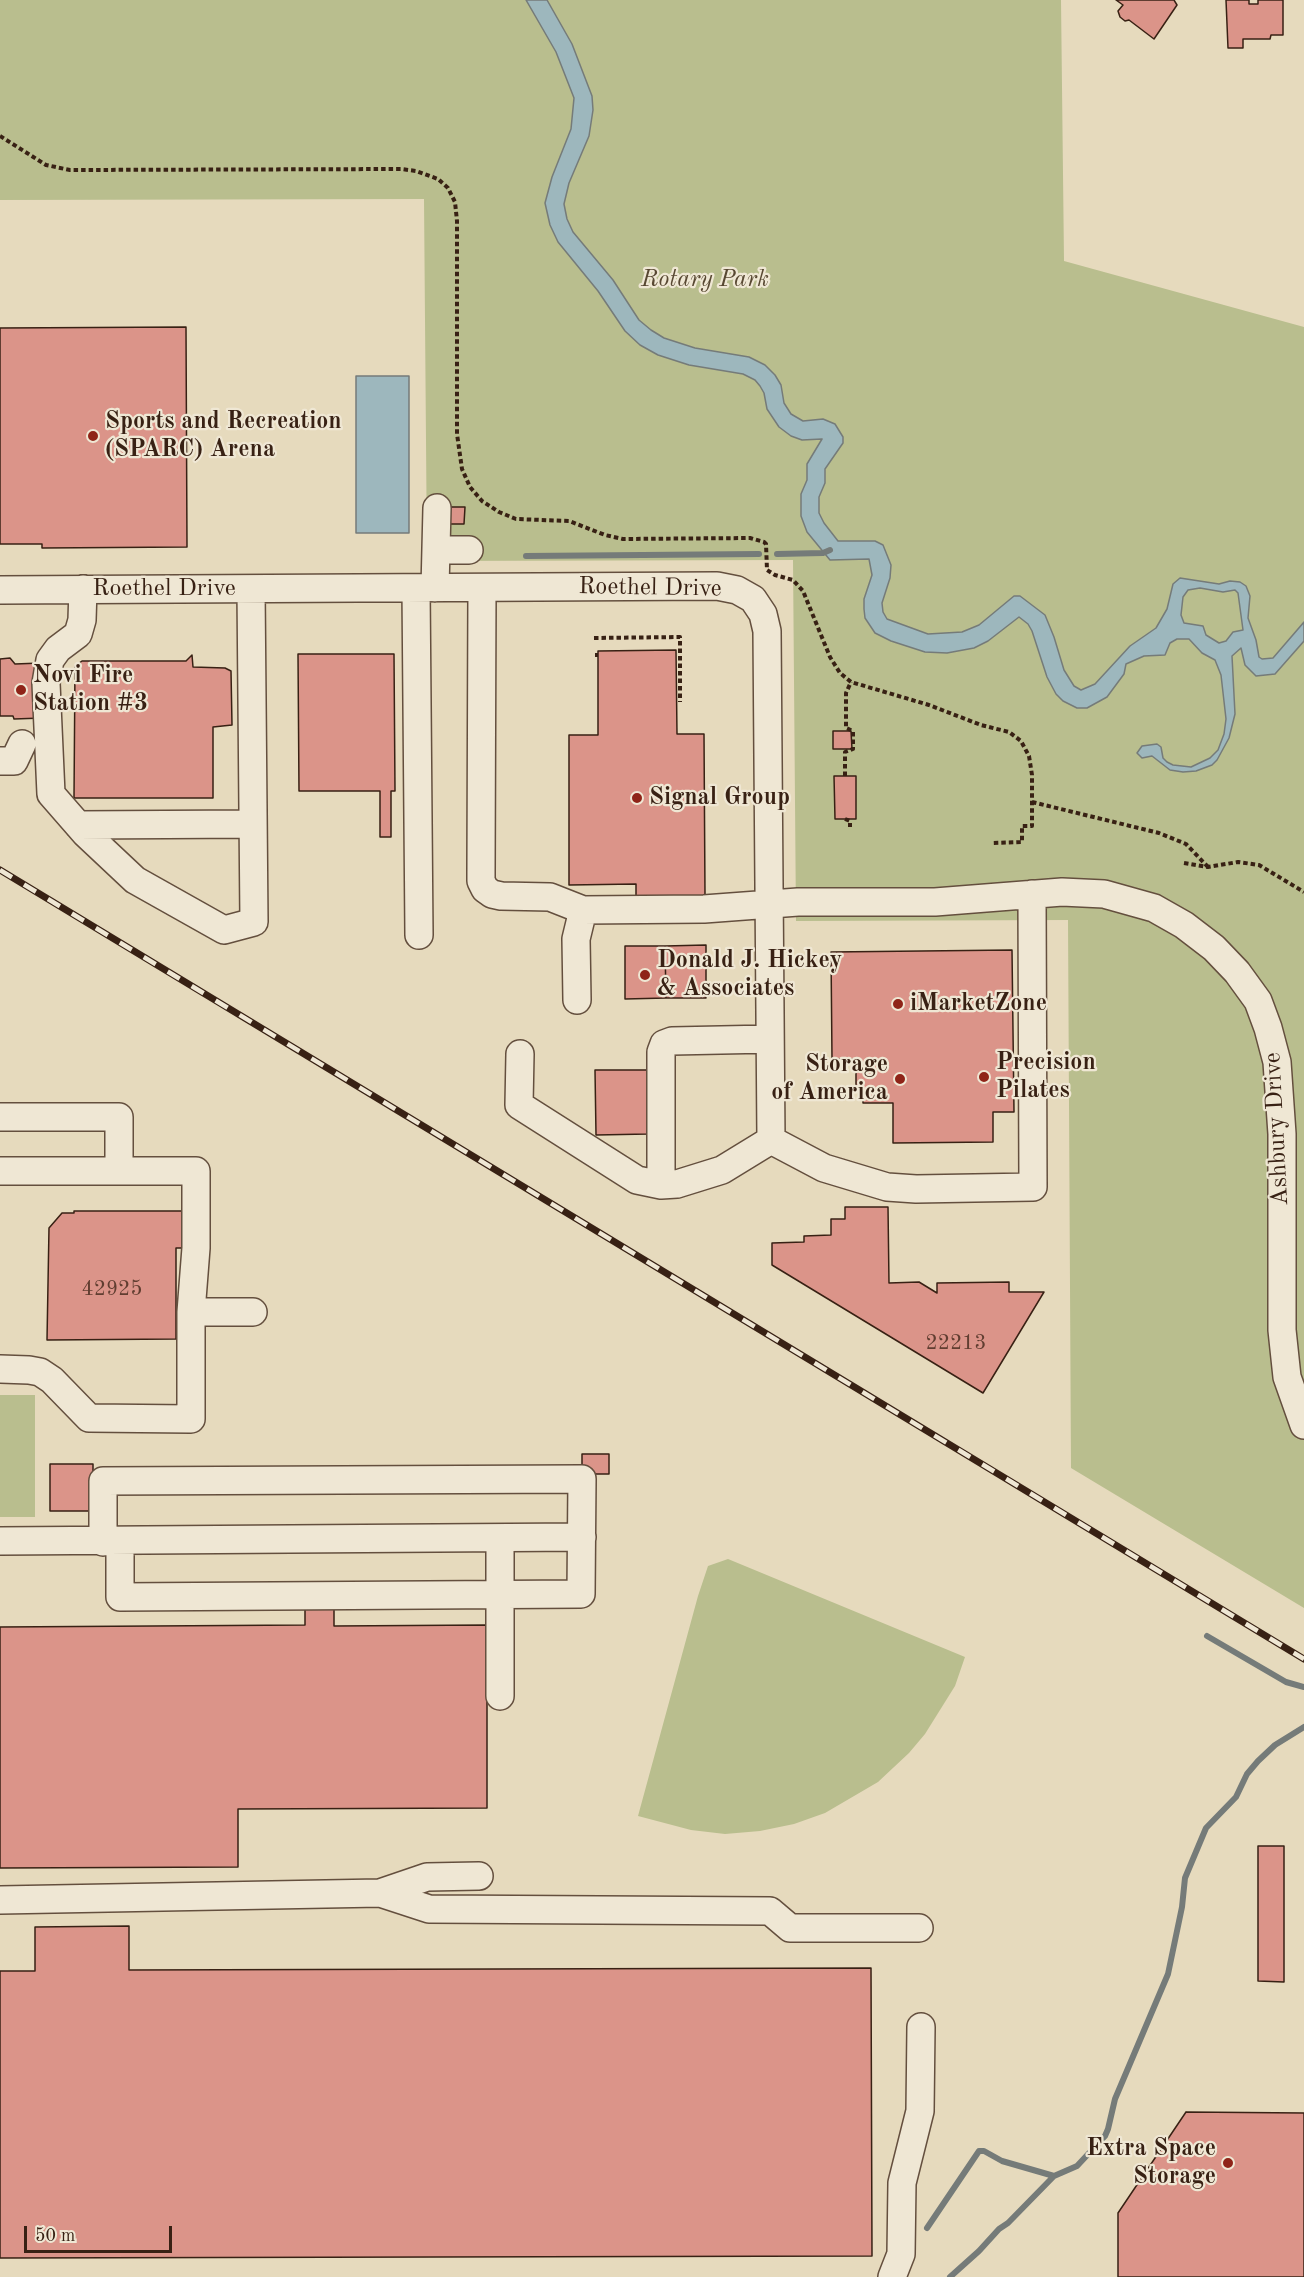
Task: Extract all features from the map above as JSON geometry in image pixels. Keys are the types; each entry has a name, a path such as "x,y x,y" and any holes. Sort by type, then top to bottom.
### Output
{"street":[{"path":"419,935 426,588 436,550 437,508"},
{"path":"436,550 469,550"},
{"name":"Roethel Drive","path":"0,590 717,586 736,590 753,599 763,614 767,631 771,1140"},
{"path":"482,588 481,881 485,889 492,894 550,897 583,910 576,939 577,999"},
{"path":"82,590 82,620 78,634 58,649 50,660 46,683 51,794 78,825 135,880 224,930 254,922 251,589"},
{"path":"0,761 14,762 22,744"},
{"path":"78,825 253,824"},
{"name":"Ashbury Drive","path":"583,910 704,909 769,903 935,902 1062,892 1104,894 1154,908 1184,925 1214,948 1238,972 1258,1001 1277,1062 1282,1134 1282,1330 1287,1377 1304,1425"},
{"path":"520,1054 519,1105 629,1176 647,1184 677,1184 722,1170 771,1140 824,1168 887,1187 916,1189 1033,1187 1032,894"},
{"path":"661,1185 661,1052 664,1044 672,1041 770,1039"},
{"path":"0,1117 119,1118 119,1170"},
{"path":"0,1171 196,1171 196,1248 191,1312 191,1419 89,1418 52,1380 40,1372 0,1370"},
{"path":"191,1312 253,1312"},
{"path":"582,1479 581,1594 120,1598 111,1542 103,1481 582,1479"},
{"path":"0,1541 582,1537"},
{"path":"500,1538 500,1696"},
{"path":"0,1900 380,1893 427,1877 479,1876"},
{"path":"380,1893 429,1909 770,1911 790,1928 919,1928"},
{"path":"892,2277 901,2254 902,2184 920,2111 921,2027"}],"path":[{"path":"0,136 46,165 70,170 401,170 416,171 438,179 448,188 455,202 457,221 457,434 462,470 470,487 482,501 499,513 516,519 569,521 605,535 623,538 750,538 764,542 767,570 793,580 803,591 830,657 840,673 851,682 1009,732 1021,741 1029,756 1032,775 1032,826 1022,826 1022,842 992,843"},
{"path":"594,638 680,637 680,702"},
{"path":"845,776 845,752 853,749 853,731 846,728 846,693 851,682"},
{"path":"1032,802 1159,833 1186,844 1208,867"},
{"path":"845,819 850,821 850,827"},
{"path":"1184,863 1208,867 1238,862 1259,865 1304,892"}],"green space":[{"name":"Rotary Park","path":"0,0 1061,0 1064,261 1304,327 1304,1608 1071,1468 1068,920 796,921 793,560 427,561 424,199 0,200"},
{"path":"0,1395 35,1395 35,1517 0,1517"},
{"path":"728,1559 965,1657 955,1686 925,1734 909,1753 878,1782 825,1813 794,1824 760,1831 725,1834 691,1830 638,1816 708,1566"}],"water":[{"path":"526,0 547,0 572,44 592,96 593,110 589,136 569,183 564,204 573,232 613,280 639,320 651,330 664,338 695,348 749,357 765,365 781,385 784,403 791,414 803,421 823,419 835,424 843,437 843,443 825,469 825,483 819,497 819,513 838,541 875,541 883,545 891,565 890,578 882,603 887,619 928,634 962,632 979,625 1014,596 1020,596 1045,615 1064,670 1074,686 1081,690 1095,684 1130,646 1156,628 1167,609 1173,584 1180,578 1219,584 1230,581 1240,582 1246,586 1250,596 1248,618 1259,657 1262,659 1273,658 1304,622 1304,641 1275,674 1256,676 1245,665 1241,648 1232,656 1235,714 1229,738 1212,765 1196,771 1170,770 1152,756 1142,758 1137,753 1142,746 1157,744 1161,747 1163,758 1167,762 1191,767 1210,758 1218,750 1224,734 1226,719 1221,675 1215,660 1202,653 1189,639 1177,639 1170,643 1165,655 1144,656 1126,664 1124,674 1107,697 1087,708 1077,708 1063,701 1056,694 1047,677 1032,631 1028,624 1019,617 988,641 974,648 947,653 925,652 875,633 865,618 864,609 864,599 872,575 869,559 830,560 807,532 801,516 801,494 807,480 807,464 822,439 802,440 791,436 779,427 767,409 764,393 755,380 743,374 689,365 658,355 640,345 625,331 598,291 558,242 550,225 545,203 552,177 571,129 574,98 556,52","holes":["1200,588 1223,592 1235,590 1238,593 1243,630 1233,632 1226,641 1219,643 1206,635 1203,626 1184,623 1181,615 1183,597 1188,590"]},
{"path":"356,376 409,376 409,533 356,533"}],"building":[{"path":"1116,0 1174,0 1177,5 1154,39 1129,20 1125,21 1120,17 1118,11 1123,5"},
{"path":"1226,0 1249,0 1249,4 1258,4 1258,0 1283,0 1283,35 1271,35 1270,39 1243,39 1243,48 1228,48"},
{"name":"Sports and Recreation (SPARC) Arena","path":"186,327 187,547 42,548 42,544 0,544 0,328"},
{"path":"444,507 465,507 464,524 443,524"},
{"name":"Signal Group","path":"676,650 677,734 704,734 705,896 636,897 636,884 569,885 569,735 598,735 598,651"},
{"path":"298,654 394,654 395,791 391,791 391,837 380,837 380,791 299,791"},
{"path":"192,655 193,667 225,668 231,671 232,725 213,727 213,798 74,798 75,666 82,661 186,661"},
{"name":"Novi Fire Station #3","path":"10,658 15,664 41,663 42,718 14,719 13,716 0,716 0,659"},
{"path":"833,731 851,731 852,749 833,749"},
{"path":"834,776 856,776 856,819 835,819"},
{"path":"706,945 706,998 666,998 665,946"},
{"name":"Donald J. Hickey & Associates","path":"625,946 665,946 666,998 625,999"},
{"path":"1012,950 1014,1112 993,1112 993,1142 893,1143 893,1103 863,1103 863,1091 856,1091 856,1059 832,1059 831,952"},
{"path":"595,1070 647,1070 648,1134 596,1135"},
{"path":"845,1207 888,1207 889,1283 919,1282 937,1293 937,1283 1009,1282 1009,1292 1044,1292 983,1393 772,1265 772,1243 804,1242 804,1236 831,1235 831,1219 845,1219"},
{"path":"74,1211 187,1211 187,1233 182,1233 182,1248 176,1248 176,1339 47,1340 49,1228 62,1213 74,1213"},
{"path":"582,1454 609,1454 609,1474 582,1474"},
{"path":"50,1464 93,1464 93,1511 50,1511"},
{"path":"305,1608 334,1608 334,1626 487,1625 487,1808 238,1809 238,1867 0,1868 0,1627 305,1625"},
{"path":"1258,1846 1284,1846 1284,1982 1258,1981"},
{"path":"129,1926 129,1970 871,1968 872,2256 0,2258 0,1971 35,1971 35,1927"},
{"name":"Extra Space Storage","path":"1186,2112 1304,2113 1304,2277 1118,2277 1118,2213"}],"waterway":[{"path":"777,554 823,553 830,550"},
{"path":"526,556 759,554"},
{"path":"1207,1636 1286,1682 1304,1687"},
{"path":"950,2277 1054,2176 1077,2166 1105,2136 1115,2099 1168,1974 1182,1907 1185,1878 1206,1828 1236,1797 1247,1774 1258,1761 1275,1745 1304,1727"},
{"path":"927,2228 979,2151 984,2151 1002,2161 1054,2176"}],"railway":[{"path":"0,870 1304,1659"}],"place":[{"name":"Sports and Recreation (SPARC) Arena","path":"93,436"},
{"name":"Novi Fire Station #3","path":"21,690"},
{"name":"Signal Group","path":"637,798"},
{"name":"Donald J. Hickey & Associates","path":"645,975"},
{"name":"iMarketZone","path":"898,1004"},
{"name":"Precision Pilates","path":"984,1077"},
{"name":"Storage of America","path":"900,1079"},
{"name":"Extra Space Storage","path":"1228,2163"}]}
